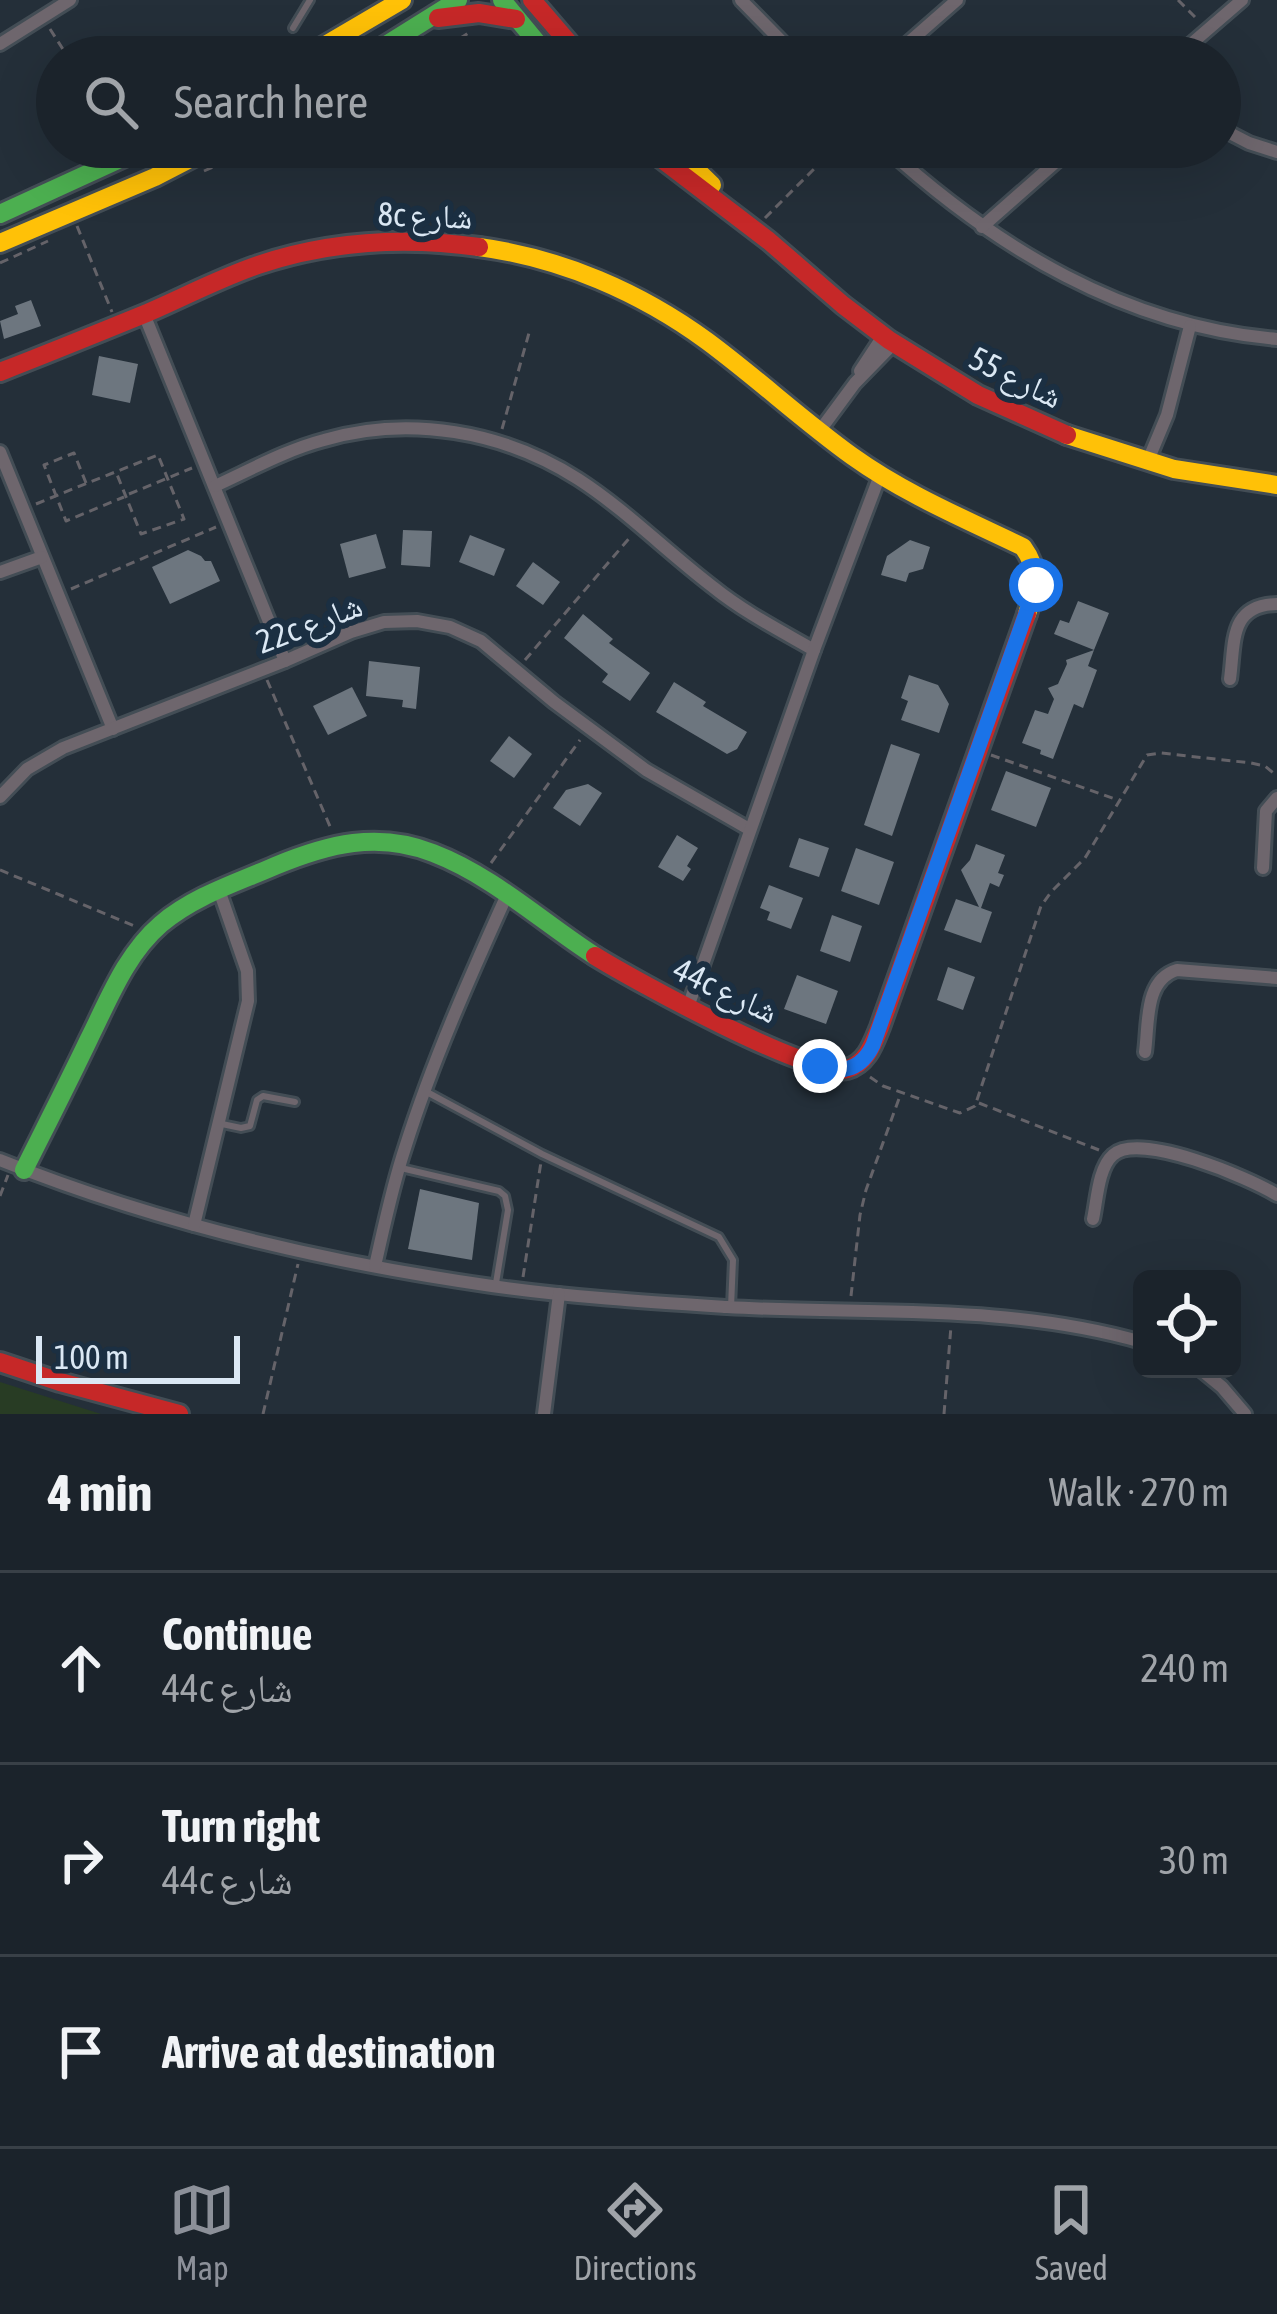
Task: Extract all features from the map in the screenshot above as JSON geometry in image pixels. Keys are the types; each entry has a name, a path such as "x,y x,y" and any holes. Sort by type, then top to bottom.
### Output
{"street":[{"path":"0,44 70,0"},
{"path":"340,36 402,0"},
{"path":"402,36 458,0"},
{"path":"502,0 531,36"},
{"path":"532,0 562,36"},
{"path":"542,0 548,21"},
{"path":"741,0 776,36"},
{"path":"916,36 957,0"},
{"path":"1201,36 1242,0"},
{"path":"428,20 479,13 516,19"},
{"path":"1241,139 1277,152"},
{"path":"0,214 100,168"},
{"path":"0,243 171,168"},
{"name":"شارع 55","path":"674,168 762,234 888,340 950,379 1106,451 1277,485"},
{"name":"شارع 55","path":"695,168 762,234"},
{"path":"909,168 982,227 1079,284 1190,326 1277,339"},
{"path":"982,227 1049,168"},
{"name":"8c شارع","path":"0,372 236,274 322,249 412,240 502,249 589,274 706,340 818,433 880,475 1023,547 1033,558 1036,585 978,750"},
{"path":"144,314 285,661"},
{"path":"1154,464 1190,326"},
{"path":"818,433 888,340"},
{"path":"215,487 322,440 365,430 451,431 499,442 576,478 717,591 814,650"},
{"path":"0,452 113,728"},
{"path":"688,1007 880,475"},
{"path":"0,572 43,557"},
{"path":"1230,679 1238,622 1259,604 1277,604"},
{"name":"22c شارع","path":"0,797 39,761 113,728 351,632 384,622 417,621 451,627 482,641 588,729 646,770 749,829"},
{"path":"858,1066 868,1057 880,1027 978,750"},
{"path":"1263,868 1266,811 1277,798"},
{"path":"338,843 219,890 167,917 150,932 12,1164 77,1190 194,1225 375,1266 496,1287 731,1307 952,1312 1045,1322 1133,1340"},
{"name":"44c شارع","path":"338,843 406,843 459,865 593,956 688,1007 832,1071 858,1066"},
{"path":"194,1225 248,1001 243,957 219,890"},
{"path":"375,1266 399,1167 425,1091 506,897"},
{"path":"1145,1052 1154,989 1167,973 1277,978"},
{"path":"1093,1219 1105,1165 1130,1148 1234,1173 1277,1196"},
{"path":"544,1414 559,1294"},
{"path":"0,1362 178,1414"},
{"path":"1211,1378 1245,1414"}],"lane":[{"path":"293,28 310,0"},
{"path":"425,1091 542,1154 719,1237 733,1259 731,1307"},
{"path":"218,1123 250,1126 257,1100 263,1096 295,1102"},
{"path":"399,1167 505,1196 508,1210 496,1287"}],"path":[{"path":"1178,0 1208,30"},
{"path":"465,36 479,13"},
{"path":"42,18 54,36"},
{"path":"762,234 818,168"},
{"path":"70,214 118,325"},
{"path":"499,442 529,333"},
{"path":"86,484 74,453 44,465 66,520 205,463"},
{"path":"23,509 158,455 184,519 141,534 116,472"},
{"path":"58,594 229,522"},
{"path":"517,670 639,526"},
{"path":"263,670 338,843"},
{"path":"480,878 588,729"},
{"path":"978,750 1121,801"},
{"path":"858,1066 876,1082 901,1093 960,1113 971,1109 978,1102 1041,906 1084,858 1147,754 1251,763 1277,776"},
{"path":"0,870 150,932"},
{"path":"850,1310 860,1214 901,1093"},
{"path":"978,1102 1112,1156"},
{"path":"521,1290 542,1154"},
{"path":"0,1196 12,1164"},
{"path":"263,1414 301,1250"},
{"path":"944,1414 952,1312"}],"green space":[{"path":"0,1382 101,1414 0,1414"}],"building":[{"path":"31,300 41,326 4,339 0,321 18,314 15,306"},
{"path":"99,356 138,364 130,403 92,395"},
{"path":"403,530 432,531 430,567 401,565"},
{"path":"376,534 386,568 349,578 340,544"},
{"path":"470,535 505,549 494,576 459,562"},
{"path":"910,540 930,547 923,569 909,573 906,582 881,575 887,556"},
{"path":"188,550 211,561 220,581 170,604 152,567"},
{"path":"533,562 560,582 543,605 516,586"},
{"path":"1078,601 1109,613 1094,650 1054,634 1060,620 1069,623"},
{"path":"583,614 613,639 609,643 650,673 630,701 602,682 608,674 564,638"},
{"path":"1094,650 1088,666 1097,670 1083,708 1074,704 1053,759 1022,743 1035,710 1048,714 1054,699 1048,688 1058,684 1066,660"},
{"path":"369,661 420,667 416,709 402,707 403,700 366,696"},
{"path":"909,675 938,685 949,704 939,733 901,720 908,701 901,698"},
{"path":"674,682 747,732 737,749 727,754 656,712"},
{"path":"352,687 367,716 328,735 313,706"},
{"path":"509,736 532,754 514,778 490,761"},
{"path":"891,744 920,754 892,836 864,825"},
{"path":"1006,771 1051,788 1036,827 991,810"},
{"path":"588,784 602,793 580,826 553,808 566,790"},
{"path":"677,835 698,848 683,881 658,867"},
{"path":"799,838 829,848 819,877 789,867"},
{"path":"976,844 1005,855 999,887 990,883 981,908 992,912 981,943 944,930 956,899 979,907 961,870"},
{"path":"856,848 894,862 879,905 841,891"},
{"path":"769,885 803,898 791,929 767,920 770,912 760,908"},
{"path":"832,915 862,926 850,962 820,951"},
{"path":"948,967 975,977 963,1010 937,1000"},
{"path":"797,975 838,991 826,1024 784,1009"},
{"path":"420,1189 479,1203 472,1260 408,1249"}],"traffic: fast":[{"path":"401,36 458,0"},
{"path":"502,0 532,36"},
{"path":"0,214 100,168"},
{"path":"24,1170 119,978 149,936 201,898 295,858 353,843 413,846 476,874 595,956"}],"traffic: slow":[{"path":"341,36 402,0"},
{"path":"0,243 172,168"},
{"path":"695,168 712,185"},
{"path":"479,247 570,269 655,307 707,341 872,470 1023,547 1035,579 1027,614"},
{"path":"1067,435 1174,469 1277,485"}],"traffic: jam":[{"path":"532,0 563,36"},
{"path":"438,18 479,13 516,19"},
{"path":"673,168 889,340 978,395 1067,435"},
{"path":"0,372 285,257 367,243 479,247"},
{"path":"595,956 722,1025 798,1059 847,1069 860,1062 880,1027 1027,614"},
{"path":"0,1362 179,1414"}],"route":[{"path":"820,1066 846,1071 868,1057 1036,585"}]}
